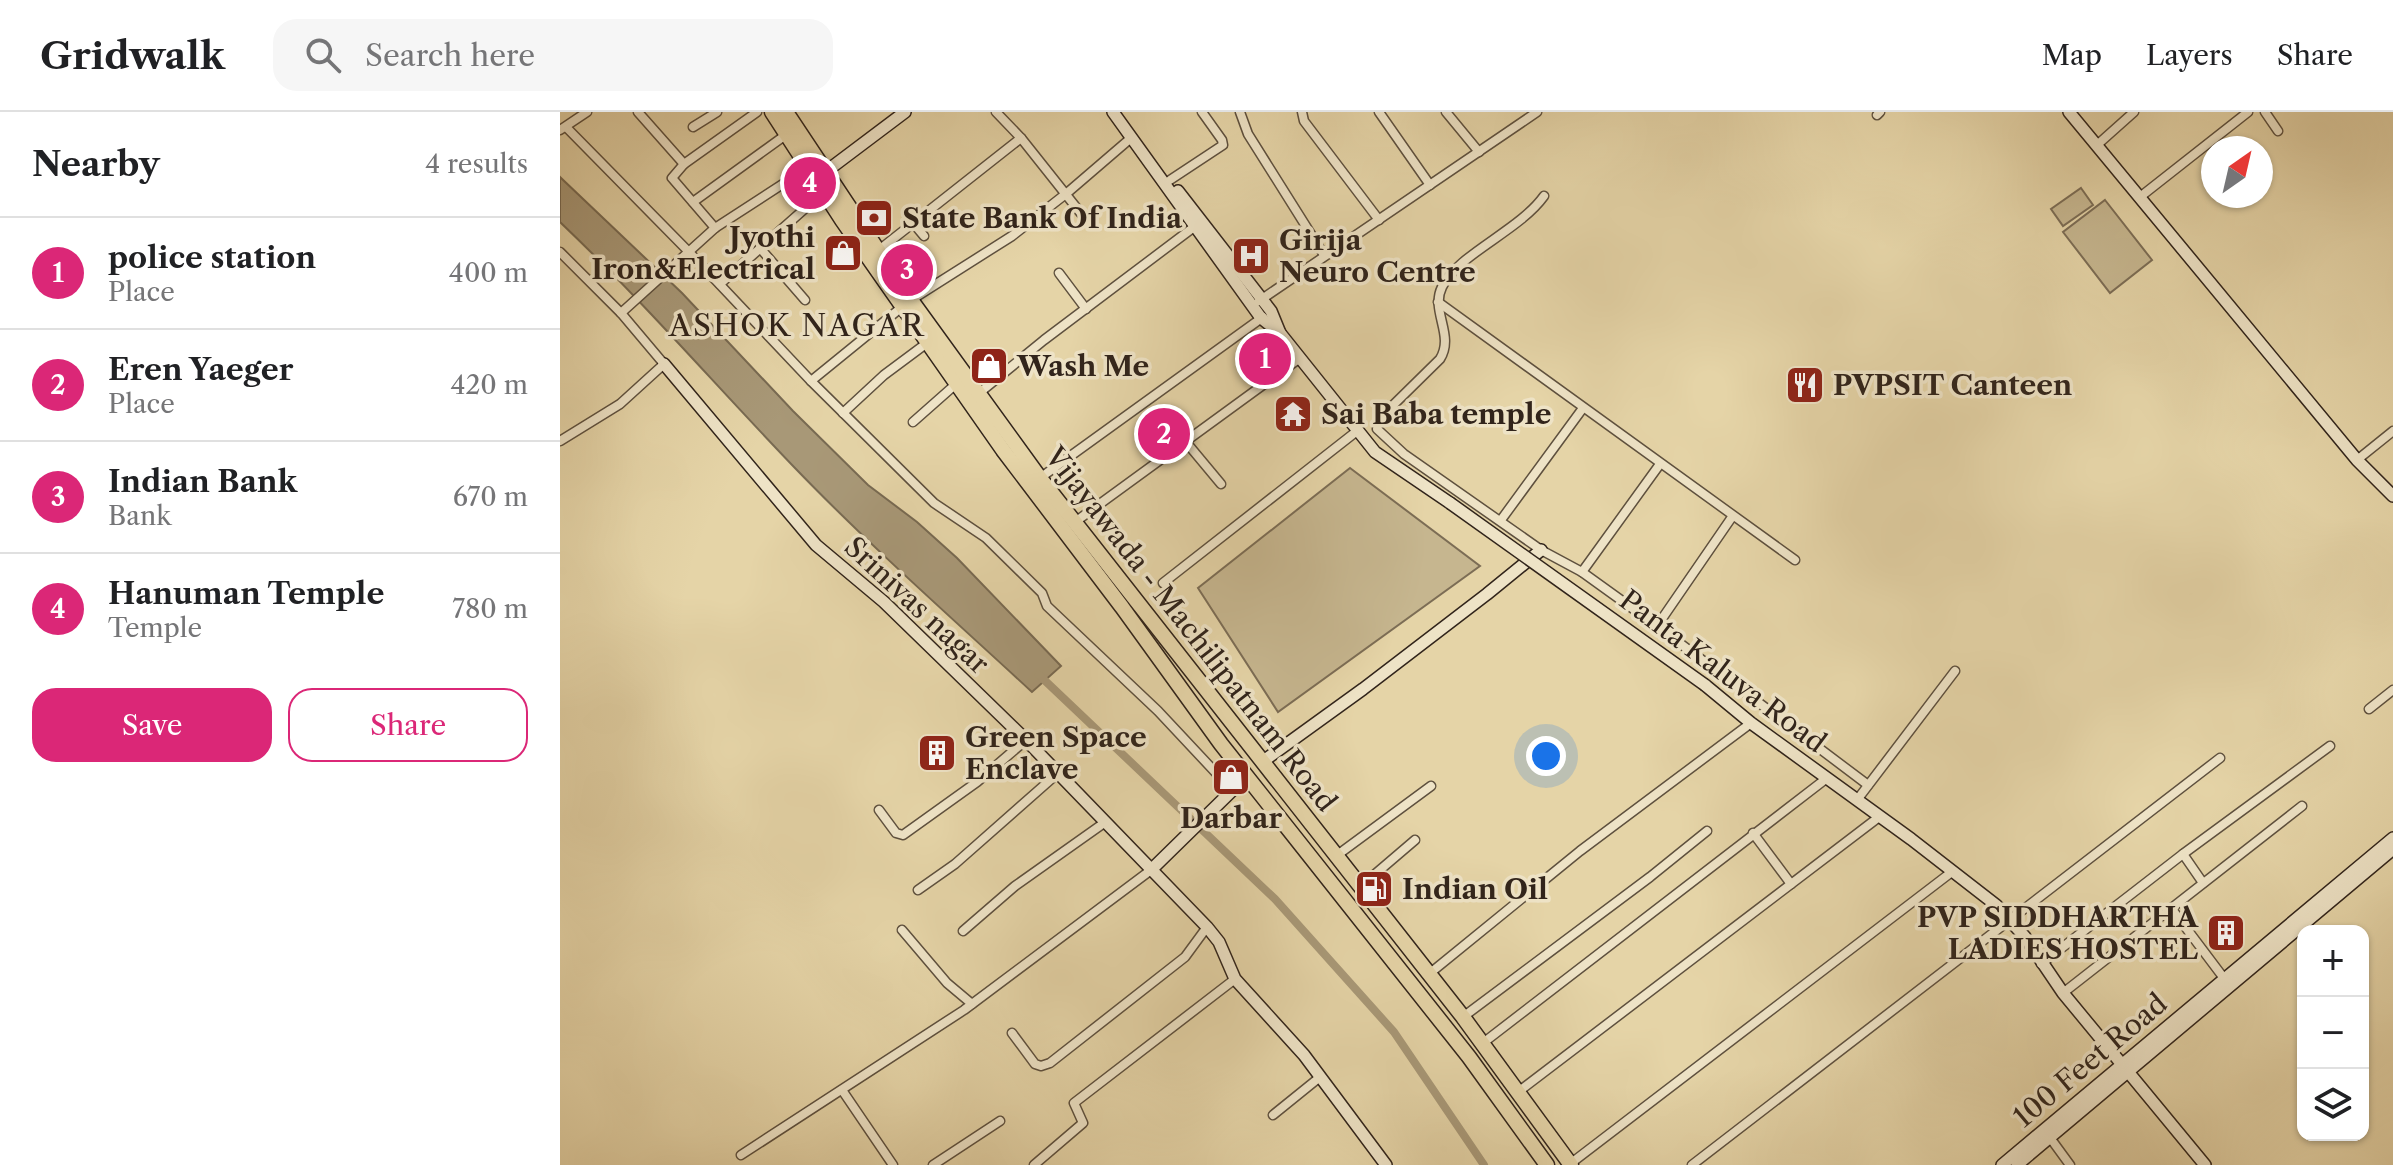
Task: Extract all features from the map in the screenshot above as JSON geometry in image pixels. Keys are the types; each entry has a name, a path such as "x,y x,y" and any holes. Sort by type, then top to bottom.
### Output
{"highway":[{"name":"Vijayawada - Machilipatnam Road","path":"772,112 879,250 927,343 956,384 1247,776 1469,1057 1547,1165"},
{"name":"Vijayawada - Machilipatnam Road","path":"787,112 822,176 907,303 1040,478 1483,1043 1570,1165"}],"street":[{"path":"587,112 563,128 934,503 986,538 1042,593 1047,606 1158,711 1232,790"},
{"path":"693,127 717,112"},
{"path":"715,228 672,178 684,164 757,112"},
{"path":"720,284 760,248 822,176 905,112"},
{"path":"996,112 1067,193 1087,221"},
{"name":"Panta Kaluva Road","path":"1113,112 1194,227 1257,302"},
{"name":"Panta Kaluva Road","path":"1121,112 1266,315 1375,452 1705,685 1751,723 1953,871 2011,920 2063,993 2205,1165"},
{"path":"1170,180 1223,145 1202,112"},
{"path":"1240,112 1248,134 1324,255"},
{"path":"1302,112 1304,121 1379,220"},
{"path":"1379,112 1430,185"},
{"path":"1446,112 1479,152"},
{"path":"1257,302 1537,112"},
{"path":"2069,112 2357,460 2393,496"},
{"path":"2097,145 2134,112"},
{"path":"2140,197 2248,112"},
{"path":"2265,112 2278,131"},
{"path":"643,114 684,164"},
{"path":"693,202 787,134"},
{"path":"879,250 1021,138"},
{"path":"811,381 907,303 1012,236 1131,138"},
{"path":"621,313 715,228 822,176"},
{"path":"1544,196 1530,214 1456,269 1440,290 1438,302 1446,338 1445,351 1380,418 1377,429 1404,454 1541,550 1582,572 1657,626 1868,785"},
{"path":"914,224 924,236"},
{"path":"978,394 1194,227"},
{"path":"760,248 805,300"},
{"path":"560,252 621,313 664,364 620,404 560,441"},
{"path":"1059,273 1086,309"},
{"path":"1438,302 1795,560"},
{"path":"1040,478 1266,315"},
{"path":"843,413 884,375 927,343"},
{"path":"1075,522 1300,358"},
{"name":"Srinivas nagar","path":"664,364 816,545 884,602 1026,740 1207,927 1219,942 1235,979 1320,1077 1386,1165"},
{"path":"913,422 956,384"},
{"path":"1501,520 1583,408"},
{"path":"1163,583 1357,431"},
{"path":"2357,460 2393,431"},
{"path":"1186,442 1221,484"},
{"path":"1582,572 1660,464"},
{"path":"1657,626 1732,517"},
{"path":"1262,762 1375,680 1541,550"},
{"path":"1857,800 1955,671"},
{"path":"2369,709 2393,690"},
{"path":"1429,974 1580,851 1751,723"},
{"path":"879,810 896,833 903,835 977,782 1026,740"},
{"path":"2041,964 2330,746"},
{"path":"1692,1165 2220,758"},
{"path":"918,890 955,864 1057,774"},
{"path":"741,1155 972,1004 1151,870 1247,776"},
{"path":"1483,1043 1827,778"},
{"path":"1335,856 1431,786"},
{"path":"2063,993 2302,806"},
{"path":"1518,1092 1879,817"},
{"path":"963,931 1015,886 1104,823"},
{"path":"1463,1017 1707,831"},
{"path":"1753,833 1791,884"},
{"name":"100 Feet Road","path":"2017,1165 2051,1139 2223,977 2393,838"},
{"path":"1359,887 1415,840"},
{"name":"100 Feet Road","path":"2002,1165 2393,849"},
{"path":"2183,854 2203,883"},
{"path":"1570,1165 1953,871"},
{"path":"2171,908 2223,977"},
{"path":"1012,1033 1035,1064 1050,1063 1185,957 1207,927"},
{"path":"902,930 947,983 972,1004"},
{"path":"1034,1165 1083,1123 1074,1103 1235,979"},
{"path":"1273,1115 1320,1077"},
{"path":"842,1090 893,1165"},
{"path":"933,1165 1000,1121"},
{"path":"2051,1139 2070,1165"}],"shaded area":[{"path":"560,177 682,293 868,485 917,522 957,558 1061,666 1032,692 852,525 560,222"},
{"path":"2081,188 2093,205 2063,226 2051,209"},
{"path":"2105,200 2152,260 2110,293 2063,232"},
{"path":"1350,468 1480,566 1278,712 1198,588"}],"waterway":[{"path":"1039,675 1275,899 1394,1032 1484,1165"}],"place":[{"name":"Hanuman Temple","path":"810,183"},
{"name":"State Bank Of India","path":"874,218"},
{"name":"Jyothi Iron&Electrical","path":"843,253"},
{"name":"Girija Neuro Centre","path":"1251,256"},
{"name":"Indian Bank","path":"907,270"},
{"name":"police station","path":"1265,359"},
{"name":"Wash Me","path":"989,366"},
{"name":"PVPSIT Canteen","path":"1805,385"},
{"name":"Sai Baba temple","path":"1293,414"},
{"name":"Eren Yaeger","path":"1164,434"},
{"name":"Green Space Enclave","path":"937,753"},
{"name":"Darbar","path":"1231,777"},
{"name":"Indian Oil","path":"1374,889"},
{"name":"PVP SIDDHARTHA LADIES HOSTEL","path":"2226,933"}],"district":[{"name":"ASHOK NAGAR","path":"797,325"}]}
